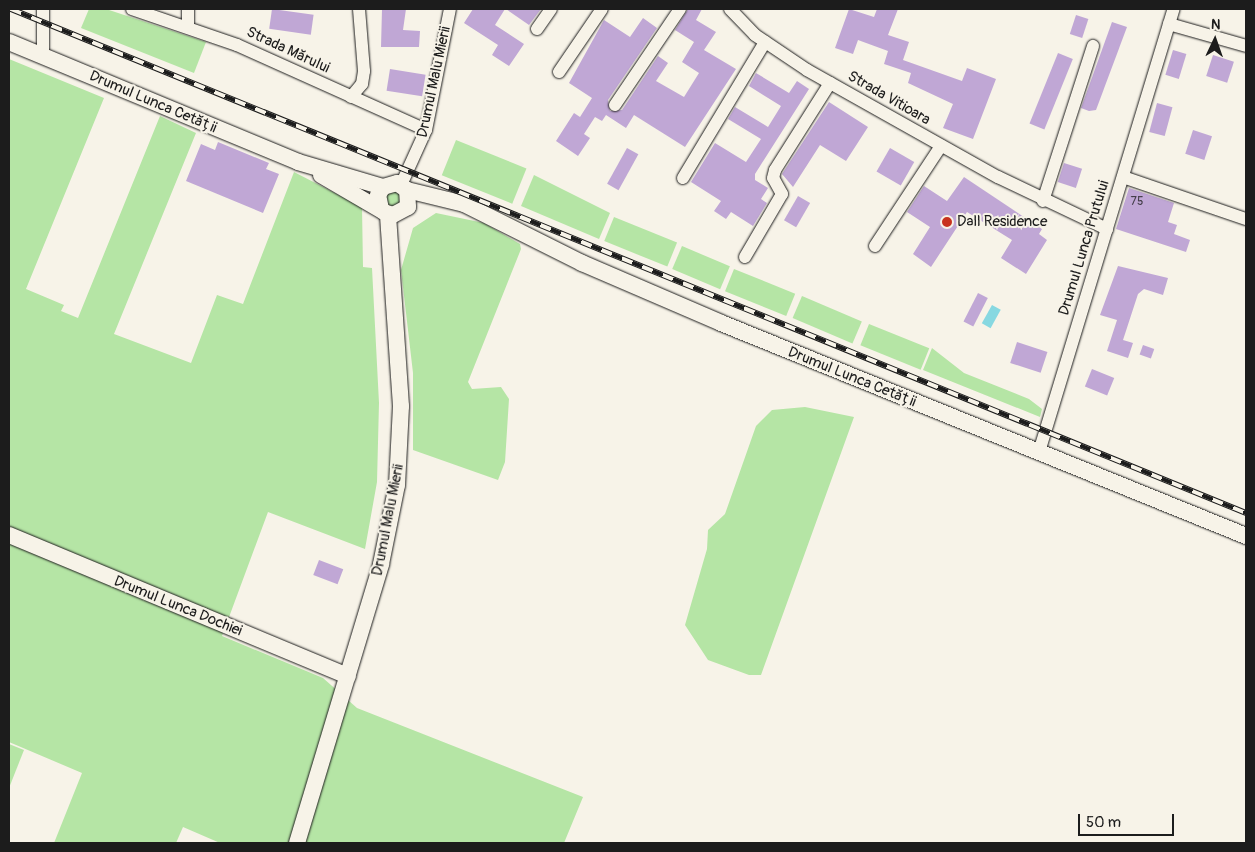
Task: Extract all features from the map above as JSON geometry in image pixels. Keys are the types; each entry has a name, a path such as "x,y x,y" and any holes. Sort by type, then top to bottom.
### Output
{"street":[{"path":"43,9 43,56"},
{"name":"Strada Mărului","path":"132,9 188,25 426,130"},
{"path":"188,9 188,25"},
{"path":"351,97 362,84 364,71 359,9"},
{"name":"Drumul Malu Mierii","path":"297,843 382,564 400,461 392,240 397,203 426,130 450,9"},
{"path":"537,28 551,9"},
{"path":"558,72 602,9"},
{"path":"615,105 680,9"},
{"name":"Strada Vitioara","path":"730,9 764,42 830,83 1043,201 1107,229"},
{"path":"1123,177 1174,9"},
{"path":"1169,24 1246,46"},
{"name":"Drumul Lunca Cetății","path":"9,42 397,203 464,204 648,292 1246,536"},
{"path":"683,178 764,42"},
{"path":"1043,201 1093,46"},
{"path":"744,257 782,194 773,178 775,170 830,83"},
{"path":"876,246 941,146"},
{"name":"Drumul Lunca Cetății","path":"298,162 383,187"},
{"name":"Drumul Lunca Prutului","path":"1039,452 1123,177 1246,219"},
{"path":"383,187 397,203"},
{"name":"Drumul Malu Mierii","path":"383,187 378,195 397,203"},
{"name":"Drumul Lunca Dochiei","path":"9,535 348,676"}],"green space":[{"path":"89,9 106,9 206,42 194,73 81,28"},
{"path":"9,59 104,98 26,289 64,305 61,311 78,318 160,116 196,133 114,334 191,363 217,295 243,304 294,172 362,207 363,267 372,268 379,403 377,482 365,549 268,512 222,636 323,678 357,708 583,797 564,843 220,843 183,827 176,843 54,843 82,773 9,742"},
{"path":"456,140 526,168 512,204 442,175"},
{"path":"534,175 610,213 599,239 521,206"},
{"path":"389,191 400,192 400,205 389,207 385,196"},
{"path":"436,213 484,223 520,244 521,249 468,382 472,389 501,387 509,399 505,462 498,480 413,450 413,373 401,270 413,228"},
{"path":"614,217 677,242 667,267 604,241"},
{"path":"682,246 730,266 720,289 672,269"},
{"path":"734,269 795,294 786,316 725,291"},
{"path":"802,296 862,321 852,343 793,318"},
{"path":"869,324 929,348 921,370 860,345"},
{"path":"932,348 964,373 1029,399 1042,409 1040,417 923,370"},
{"path":"805,407 854,417 761,675 749,675 708,660 685,625 707,549 708,530 725,514 756,426 772,410"},
{"path":"9,744 24,750 9,788"}],"water":[{"path":"992,305 1001,310 991,328 982,323"}],"building":[{"path":"272,9 314,15 311,35 269,29"},
{"path":"382,9 406,9 403,30 420,31 419,47 381,47"},
{"path":"473,9 505,9 495,25 524,44 509,66 492,55 498,45 464,23"},
{"path":"506,9 541,9 529,25"},
{"path":"688,9 702,9 696,20 716,32 704,50 736,69 685,147 634,115 626,128 606,115 602,121 595,117 584,134 590,138 578,156 556,141 574,113 580,117 592,98 569,83 604,20 630,37 643,18 657,28 608,100 610,111 622,110 658,56 668,63 656,81 684,97 699,73 682,62 694,42 675,30"},
{"path":"849,9 874,17 877,9 898,9 888,35 909,42 903,60 962,81 967,68 996,79 973,139 943,128 953,104 908,83 911,73 884,64 888,51 858,40 853,54 835,48"},
{"path":"1076,15 1088,19 1082,38 1070,34"},
{"path":"1112,22 1127,27 1096,110 1089,111 1081,108"},
{"path":"1173,50 1186,54 1179,79 1165,75"},
{"path":"1058,53 1073,59 1044,129 1030,123"},
{"path":"1213,55 1234,62 1227,83 1206,76"},
{"path":"390,69 426,75 422,96 387,91"},
{"path":"756,73 789,93 797,81 809,89 755,174 755,180 768,188 761,199 767,203 753,226 731,212 726,219 714,211 721,201 691,182 715,143 746,162 761,139 728,119 735,107 768,127 781,106 749,86"},
{"path":"829,102 868,127 846,161 820,145 793,187 782,174"},
{"path":"1157,103 1172,107 1165,136 1149,132"},
{"path":"1193,130 1212,136 1204,160 1185,154"},
{"path":"218,142 269,163 266,169 279,174 263,213 186,181 201,144 215,150"},
{"path":"627,148 638,154 618,190 607,184"},
{"path":"890,148 914,162 901,185 876,171"},
{"path":"1064,163 1082,169 1076,188 1058,182"},
{"path":"964,177 1042,229 1039,234 1047,240 1026,274 1001,258 1012,240 967,212 931,267 913,254 930,227 907,212 924,186 947,201"},
{"path":"1129,188 1174,203 1168,222 1177,225 1174,234 1190,240 1186,252 1116,229"},
{"path":"798,196 810,203 796,227 784,220"},
{"path":"1118,266 1168,278 1163,295 1144,289 1138,294 1123,340 1133,343 1128,358 1107,351 1117,320 1100,315"},
{"path":"978,293 988,298 973,327 963,322"},
{"path":"1017,342 1047,352 1041,373 1010,363"},
{"path":"1143,345 1154,349 1151,359 1140,354"},
{"path":"1092,369 1114,378 1107,396 1085,387"},
{"path":"319,560 343,569 338,584 313,575"}],"railway":[{"path":"11,9 1246,513"}],"place":[{"name":"Dall Residence","path":"947,222"}]}
